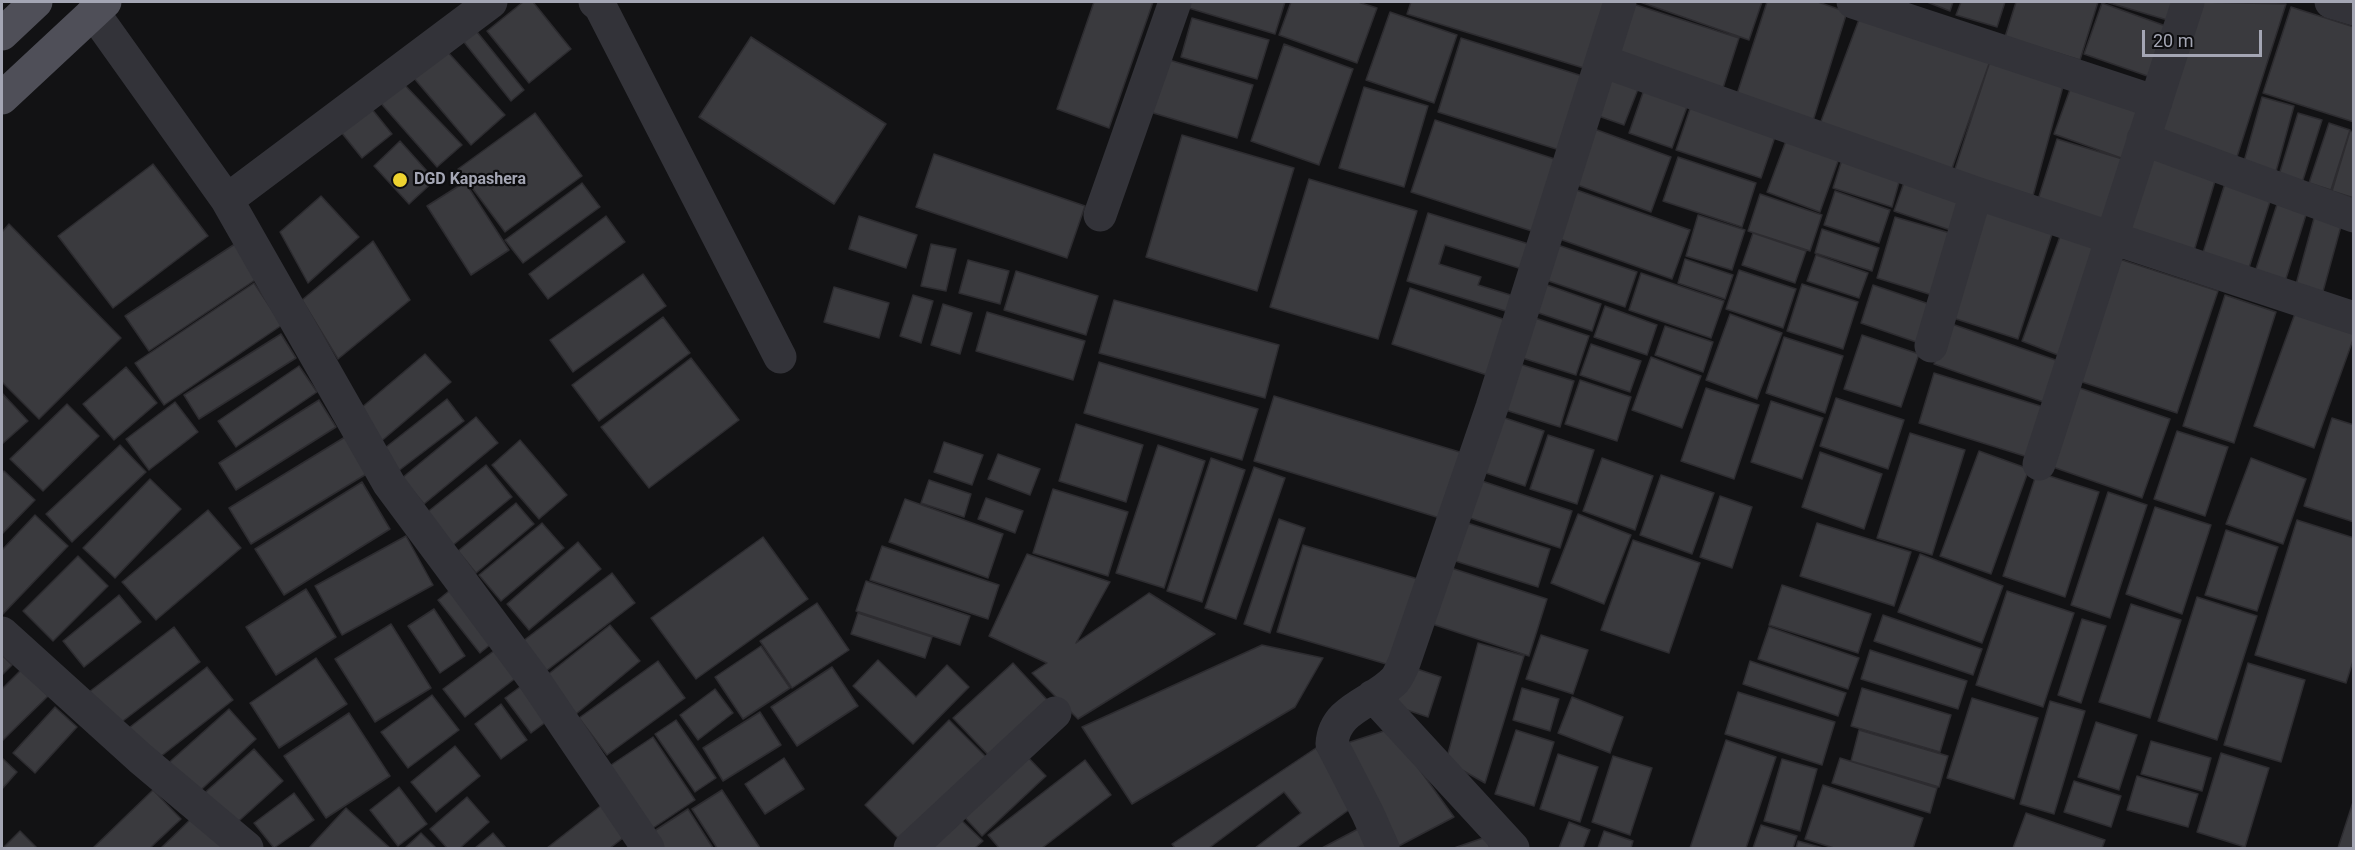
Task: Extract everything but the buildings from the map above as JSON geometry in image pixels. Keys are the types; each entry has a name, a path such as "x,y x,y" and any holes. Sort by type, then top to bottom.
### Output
{"main road":[{"path":"2,34 36,2"},
{"path":"2,98 99,7"}],"street":[{"path":"227,200 491,2"},
{"path":"595,2 600,6 780,357"},
{"path":"1100,215 1175,2"},
{"path":"1383,849 1332,744 1337,724 1396,679 1404,663 1502,374 1620,2"},
{"path":"1853,2 2156,102"},
{"path":"2039,464 2071,371 2188,2"},
{"path":"2331,2 2354,9"},
{"path":"99,7 227,200 389,484 533,678 648,849"},
{"path":"1602,61 1976,193 2354,318"},
{"path":"2143,140 2354,216"},
{"path":"1931,346 1976,193"},
{"path":"2,633 140,758 247,849"},
{"path":"1373,696 1513,849"},
{"path":"910,849 1055,713"}],"place":[{"name":"DGD Kapashera","path":"400,180"}]}
